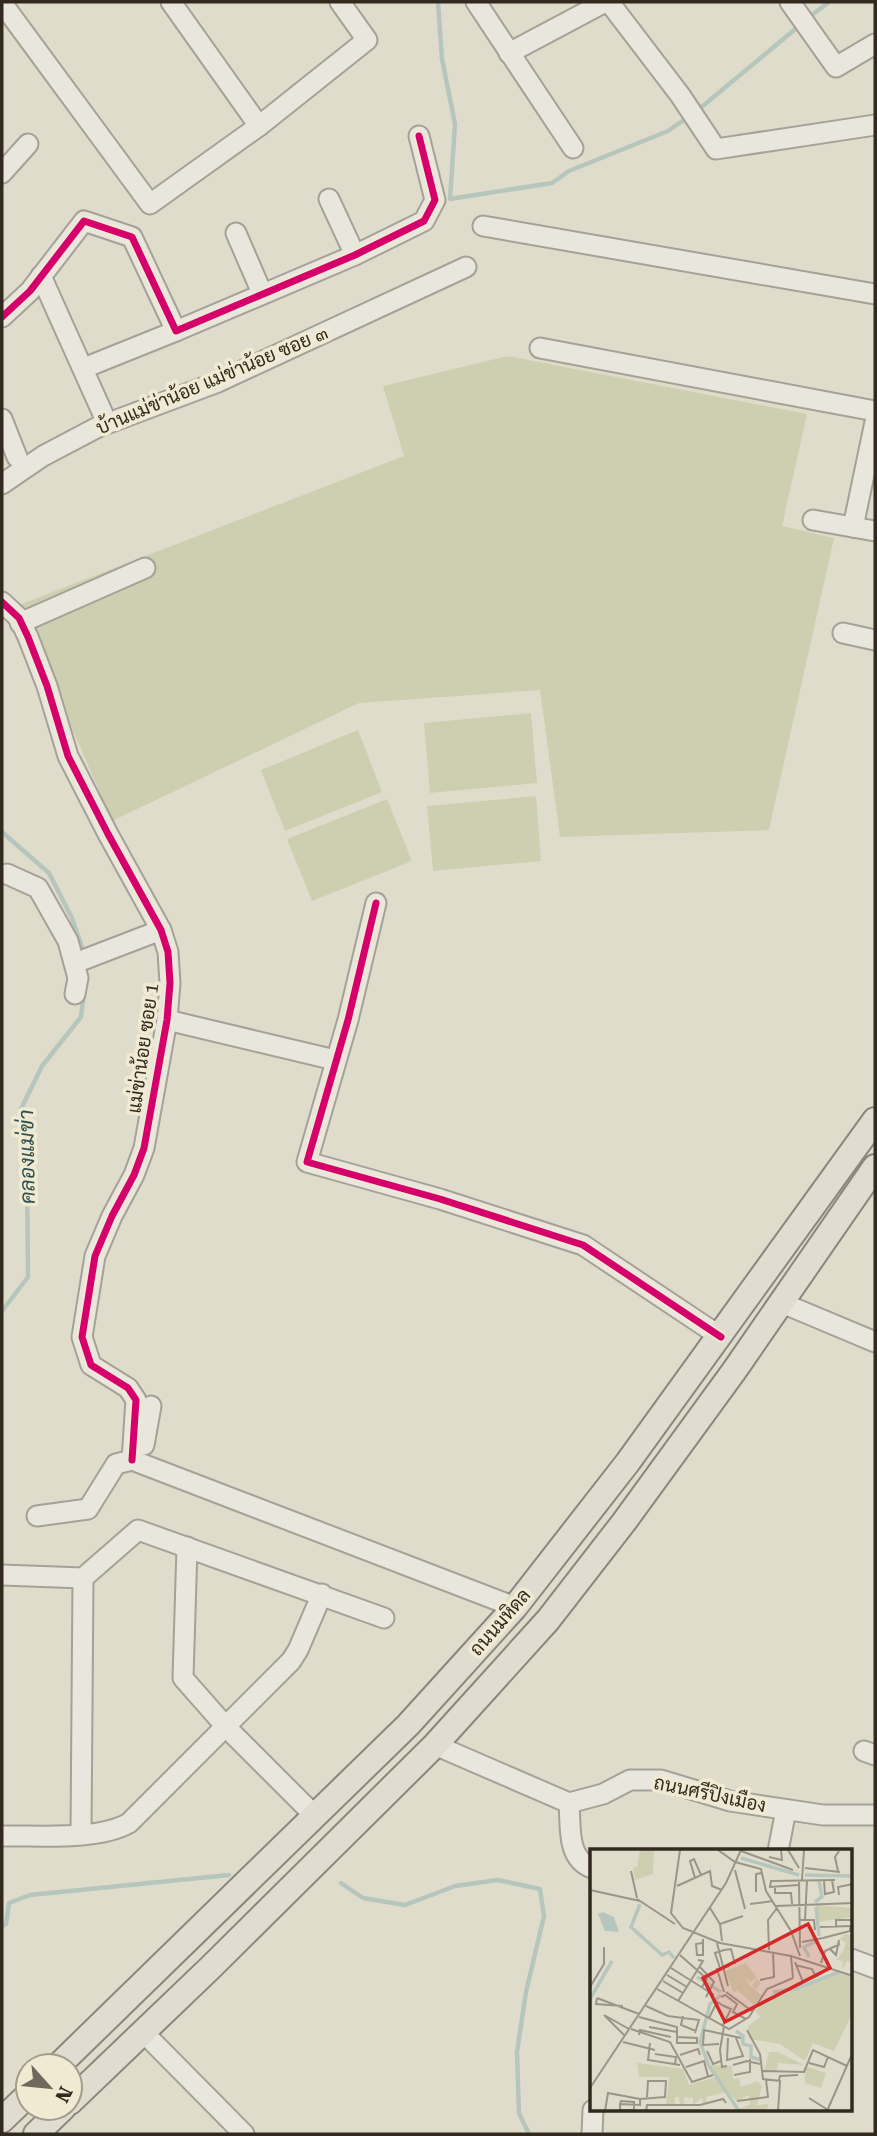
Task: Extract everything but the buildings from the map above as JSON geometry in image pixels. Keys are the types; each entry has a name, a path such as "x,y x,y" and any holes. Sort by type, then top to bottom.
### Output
{"main road":[{"name":"ถนนมหิดล","path":"72,2052 408,1725 515,1607 721,1337 875,1120"},
{"name":"ถนนมหิดล","path":"84,2089 435,1745 548,1620 624,1522 782,1303 875,1167"}],"street":[{"path":"171,2 260,126"},
{"path":"2,3 150,204 260,126 367,40 340,2"},
{"path":"476,2 573,148"},
{"path":"509,53 607,2 693,114 716,149 875,125"},
{"path":"799,15 836,66 875,44"},
{"path":"84,368 355,255 424,221 435,200 419,136"},
{"path":"2,173 28,144"},
{"path":"329,199 355,255"},
{"path":"2,317 30,291 84,221 132,237 176,331"},
{"path":"483,226 875,294"},
{"path":"236,233 262,293"},
{"name":"บ้านแม่ข่าน้อย แม่ข่าน้อย ซอย ๓","path":"2,484 43,456 98,427 218,382 466,267"},
{"path":"41,276 103,414"},
{"path":"540,348 875,411"},
{"path":"2,419 17,457"},
{"path":"853,527 875,422"},
{"path":"813,520 875,531"},
{"path":"20,622 145,568"},
{"name":"แม่ข่าน้อย ซอย 1","path":"2,602 19,618 47,686 68,756 161,930 168,952 170,983 167,1020 144,1148 95,1256 82,1337 90,1365 128,1388 136,1400 137,1462"},
{"path":"842,633 875,639"},
{"path":"7,874 38,888 68,941 83,960"},
{"path":"376,903 348,1020 307,1162 440,1199 583,1245 721,1337"},
{"path":"83,960 161,930"},
{"path":"75,994 83,960"},
{"path":"167,1020 335,1060"},
{"path":"782,1303 875,1342"},
{"path":"137,1462 151,1406"},
{"path":"37,1516 88,1508 116,1464 137,1462 515,1607"},
{"path":"2,1575 83,1578 138,1530 384,1618"},
{"path":"187,1547 183,1678 227,1728 315,1816"},
{"path":"81,1834 83,1578"},
{"path":"2,1836 81,1834 119,1828 129,1823 227,1728 291,1661 321,1594"},
{"path":"435,1745 569,1803 573,1853 590,1867"},
{"name":"ถนนศรีปิงเมือง","path":"569,1803 603,1794 630,1780 661,1780 730,1801 786,1810 822,1815 874,1814"},
{"path":"778,1849 786,1810"},
{"path":"852,1959 875,1968"},
{"path":"143,2032 244,2134"},
{"path":"592,2134 593,2112"}],"green space":[{"path":"508,356 807,414 782,526 834,538 769,830 560,837 540,690 359,703 112,821 19,605 404,456 383,386"},
{"path":"531,713 537,783 430,793 424,723"},
{"path":"358,730 382,792 285,831 261,770"},
{"path":"536,796 541,861 433,871 427,806"},
{"path":"387,799 412,861 312,901 287,839"}],"waterway":[{"path":"438,2 442,59 455,124 450,199 552,183 569,171 668,131 688,117"},
{"path":"808,18 829,2"},
{"path":"698,110 799,26"},
{"name":"คลองแม่ข่า","path":"2,832 49,873 72,918 84,953"},
{"name":"คลองแม่ข่า","path":"2,1311 28,1277 27,1164 21,1109 42,1066 81,1017 84,993"},
{"path":"2,1926 6,1924 9,1903 30,1895 229,1875"},
{"path":"341,1883 363,1898 405,1905 455,1886 498,1880 540,1889 544,1916 526,1992 517,2052 519,2113 529,2134"}],"cycle path":[{"path":"2,317 30,291 84,221 132,237 176,331 355,255 424,221 435,200 419,136"},
{"path":"2,602 19,618 47,686 68,756 161,930 168,952 170,983 167,1020 144,1148 95,1256 82,1337 91,1365 128,1388 136,1400 132,1460"},
{"path":"376,903 348,1020 307,1162 440,1199 583,1245 721,1337"}]}
